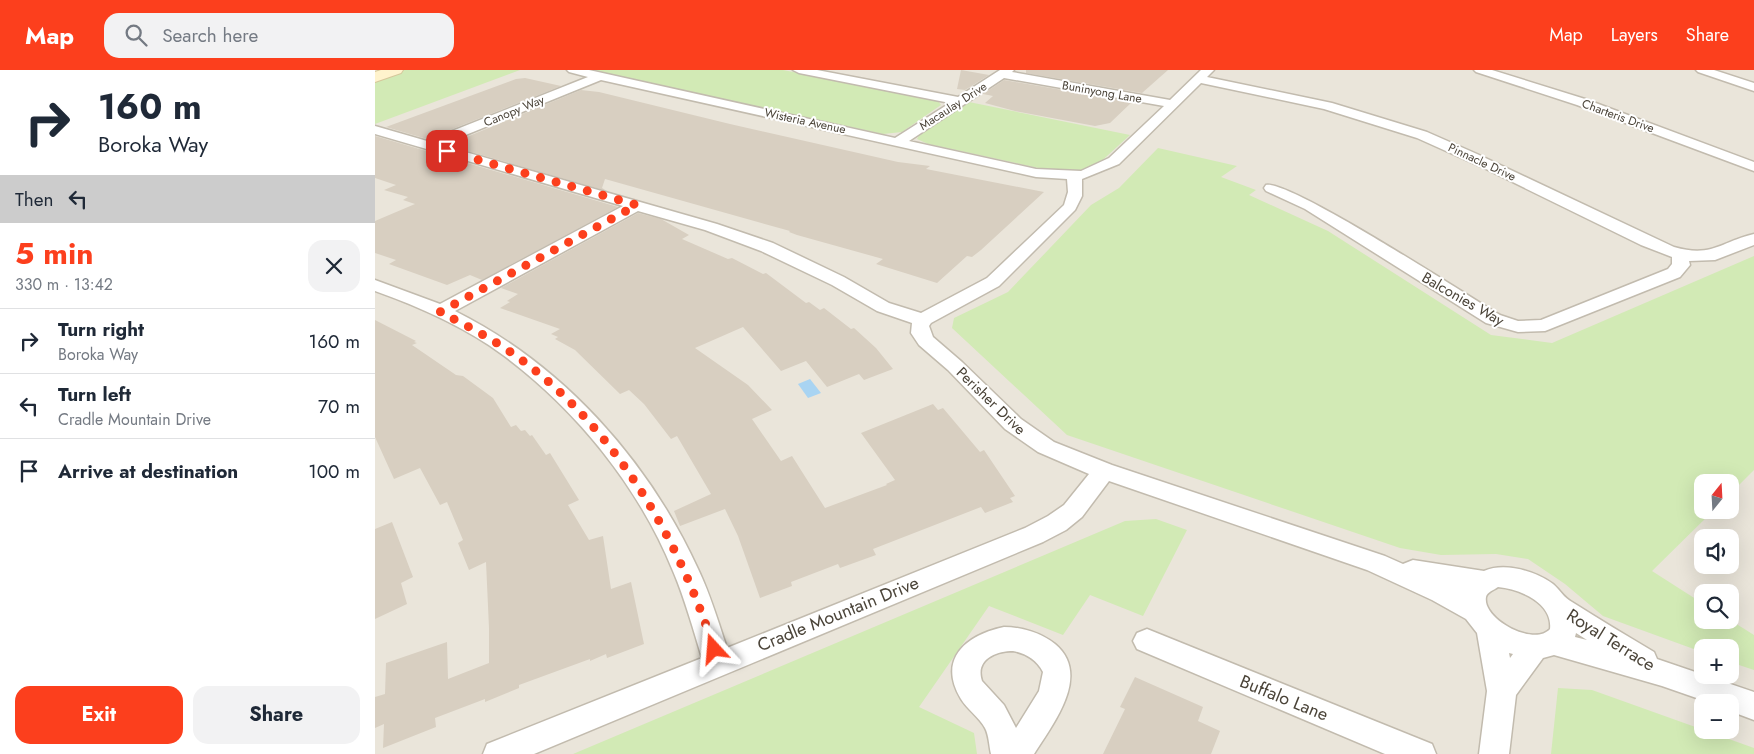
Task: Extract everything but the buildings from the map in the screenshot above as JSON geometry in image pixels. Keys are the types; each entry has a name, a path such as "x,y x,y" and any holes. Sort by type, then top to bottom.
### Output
{"main road":[{"path":"375,77 384,70"},
{"path":"375,77 395,70"}],"street":[{"name":"Wisteria Avenue","path":"573,70 1036,173 1058,181 1101,178 1109,172 1114,161 1203,75"},
{"name":"Charteris Drive","path":"1480,70 1581,102 1754,167"},
{"path":"1702,70 1754,87"},
{"path":"808,71 960,101"},
{"name":"Macaulay Drive","path":"898,142 1005,72"},
{"name":"Buninyong Lane","path":"1005,72 1173,104"},
{"name":"Pinnacle Drive","path":"1203,75 1299,97 1356,113 1418,134 1492,166 1651,243 1680,254 1708,256 1720,254 1754,239"},
{"name":"Canopy Way","path":"428,145 600,76"},
{"path":"375,130 711,227 767,247 838,280 883,307 923,320 947,304 983,288 1001,275 1070,207 1075,200 1075,180"},
{"name":"Balconies Way","path":"1271,188 1310,206 1493,319 1513,327 1523,328 1545,325 1674,273 1681,266 1680,254"},
{"path":"440,312 637,205"},
{"path":"375,285 440,312 479,332 510,352 568,401 604,440 631,474 660,522 685,570 718,663"},
{"name":"Perisher Drive","path":"923,320 920,326 921,333 926,340 1013,424 1046,447 1104,470 1375,563 1441,592 1483,620"},
{"name":"Cradle Mountain Drive","path":"498,754 1034,536 1073,511 1104,470"},
{"name":"Perisher Drive","path":"1375,563 1445,576 1484,580"},
{"path":"1494,754 1502,691 1483,620 1473,593 1484,580 1495,577 1509,577 1537,588 1559,608 1564,628 1561,636 1544,645 1502,691"},
{"name":"Royal Terrace","path":"1559,608 1663,673"},
{"path":"1483,620 1503,639 1519,645 1544,645"},
{"path":"1006,754 999,722 987,706 972,695 967,680 966,666 973,654 984,645 1005,639 1035,647 1051,658 1058,668 1053,696 1016,754"},
{"name":"Buffalo Lane","path":"1147,641 1421,754"},
{"name":"Royal Terrace","path":"1544,645 1663,673 1754,706"}],"shaded area":[{"path":"375,70 1754,70 1754,754 375,754"}],"green space":[{"path":"403,70 520,70 375,124 375,80"},
{"path":"587,70 783,70 933,99 941,105 902,132 883,134"},
{"path":"969,102 1130,135 1095,167 1075,172 1052,171 928,144 917,139 921,132"},
{"path":"1158,148 1237,166 1221,177 1256,190 1249,195 1328,231 1491,335 1552,343 1754,256 1754,470 1739,485 1739,474 1694,474 1694,519 1705,519 1652,571 1694,598 1694,629 1739,629 1739,626 1754,635 1754,670 1739,665 1739,639 1694,639 1694,649 1603,616 1565,584 1528,559 1496,554 1441,555 1400,548 1067,435 952,328 954,318 1008,292 1091,205 1119,188"},
{"path":"1156,519 1187,530 1143,616 1090,595 1063,635 989,606 919,707 974,733 977,754 573,754 1125,521"},
{"path":"1558,688 1592,690 1694,727 1694,739 1729,739 1754,748 1754,754 1551,754"}],"water":[{"path":"810,379 821,393 808,398 798,384"}],"route":[{"path":"447,151 637,205 440,312 479,332 539,374 599,433 631,474 660,522 685,570 714,649"}]}
